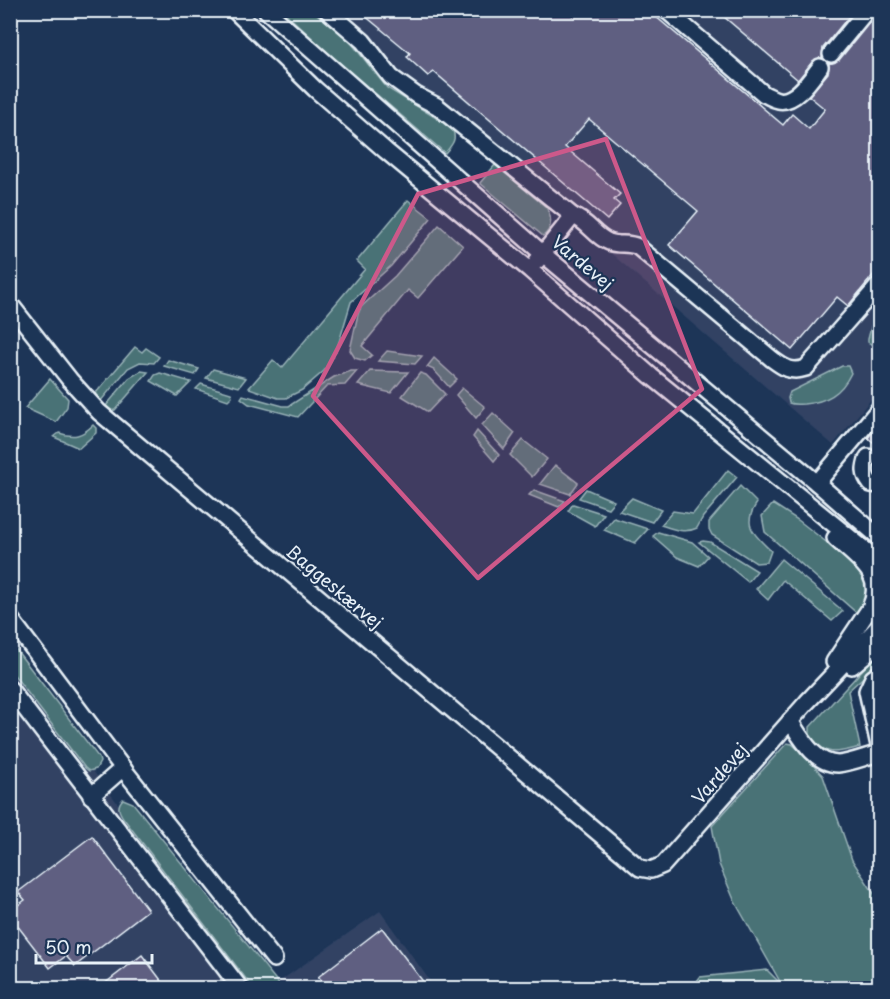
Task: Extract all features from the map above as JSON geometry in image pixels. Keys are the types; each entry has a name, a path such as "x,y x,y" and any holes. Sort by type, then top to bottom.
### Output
{"street":[{"name":"Vardevej","path":"234,10 315,89 377,143 530,270 651,376 879,562"},
{"name":"Vardevej","path":"266,10 543,254 817,483 879,538"},
{"path":"327,10 363,41 392,78 437,106 573,216 583,221 610,243 631,243 638,247 788,370 806,368 879,284"},
{"path":"666,10 764,94 775,99 790,98 820,67"},
{"path":"831,54 867,10"},
{"path":"530,270 573,216"},
{"name":"Baggeskærvej","path":"10,304 82,395 139,447 632,862 646,870 658,868"},
{"path":"817,483 879,408"},
{"path":"851,442 874,458 864,469 865,476 871,484 879,485"},
{"name":"Vardevej","path":"796,494 820,523 869,571 876,586 875,603 807,702"},
{"path":"10,618 123,768 274,959"},
{"name":"Vardevej","path":"658,868 879,625"},
{"name":"Vardevej","path":"807,702 879,642"},
{"path":"790,721 805,745 827,762 840,764 879,751 867,691 873,678 879,673"},
{"path":"10,689 240,988"},
{"path":"91,796 123,768"}],"highlighted area":[{"path":"606,139 702,389 478,578 313,396 418,194"}],"shaded area":[{"path":"330,11 879,11 879,390 833,445"},
{"path":"11,662 257,988 11,988"},
{"path":"380,911 435,988 270,988"}],"green space":[{"path":"283,11 313,11 349,40 387,88 451,127 454,138 448,150 445,153"},
{"path":"495,165 546,207 550,222 549,230 543,236 480,183"},
{"path":"408,200 431,218 391,266 351,302 337,349 324,371 302,390 286,398 278,398 249,388 273,360 282,368 365,269 357,261"},
{"path":"439,225 463,246 418,298 408,290 362,346 372,355 365,361 355,358 350,350 361,307 395,276"},
{"path":"879,306 879,344 874,346 868,342 868,339 875,312"},
{"path":"135,347 142,352 146,348 159,357 154,363 140,362 128,368 100,402 95,394"},
{"path":"387,351 422,356 415,364 378,361"},
{"path":"434,358 457,379 449,387 434,370 427,367"},
{"path":"168,360 199,369 195,375 164,366"},
{"path":"842,366 848,366 851,373 838,392 812,403 789,403 790,392"},
{"path":"213,369 246,378 239,387 206,378"},
{"path":"141,371 148,372 115,410 109,411 105,407 129,378"},
{"path":"357,371 345,385 327,386 298,417 249,404 241,398 243,395 289,406 334,377"},
{"path":"370,371 408,372 391,393 358,385"},
{"path":"160,373 191,382 177,396 151,381 155,375"},
{"path":"420,373 426,375 445,394 428,412 402,396"},
{"path":"50,379 68,399 67,407 56,422 25,408"},
{"path":"201,384 231,393 232,396 228,400 196,389"},
{"path":"462,388 485,407 476,418 456,395"},
{"path":"493,413 515,433 504,449 482,425"},
{"path":"93,425 96,433 79,448 54,437 59,433 78,435"},
{"path":"477,431 499,455 494,461 473,437"},
{"path":"523,440 547,459 532,477 510,455"},
{"path":"555,465 578,483 570,494 540,484"},
{"path":"728,470 737,477 703,517 697,528 684,531 661,525 673,511 693,514"},
{"path":"740,486 757,503 752,511 750,524 755,535 771,551 767,562 756,563 712,535 709,529 709,522"},
{"path":"586,489 614,501 608,508 579,498"},
{"path":"534,490 565,501 559,507 529,495"},
{"path":"632,498 661,510 652,522 619,511"},
{"path":"573,504 604,514 595,526 568,511"},
{"path":"773,504 798,520 862,570 867,582 868,593 859,615 765,532 762,516"},
{"path":"614,518 648,529 635,543 604,530"},
{"path":"658,532 692,542 708,556 699,566 677,557 653,536"},
{"path":"699,542 710,542 757,571 748,582"},
{"path":"781,559 843,611 832,621 783,580 768,600 756,589"},
{"path":"11,643 99,758 100,762 96,769 89,771 85,768 11,671"},
{"path":"879,652 879,663 848,691 860,747 839,752 822,748 810,738 810,727"},
{"path":"787,743 792,744 803,754 823,776 852,860 879,901 879,988 692,988 700,977 767,970 782,985 735,902 719,864 712,826"},
{"path":"123,799 133,803 279,984 272,988 253,988 124,819 119,809 119,804"}],"building":[{"path":"358,10 566,10 573,16 578,10 648,10 783,125 792,114 809,129 825,109 809,96 828,73 829,63 839,60 879,10 879,268 848,306 837,297 792,350 669,245 698,211 589,119 565,147 620,194 614,200 620,205 607,220 434,72 428,76 407,57 410,53"},
{"path":"716,10 854,10 823,48 822,58 813,61 798,80"},
{"path":"879,424 879,447 868,438"},
{"path":"92,836 148,910 75,966 66,956 50,968 10,916 10,911 25,900 18,892"},
{"path":"382,928 428,988 327,988 318,977"},
{"path":"142,955 167,988 99,988"}]}
